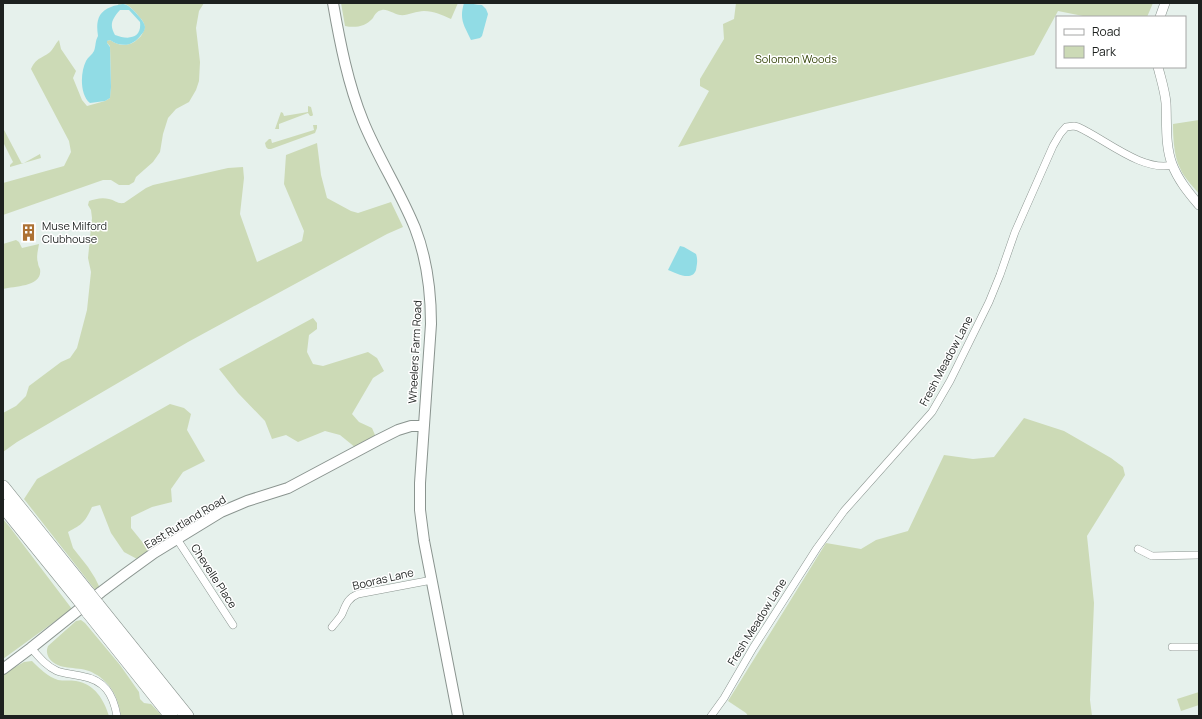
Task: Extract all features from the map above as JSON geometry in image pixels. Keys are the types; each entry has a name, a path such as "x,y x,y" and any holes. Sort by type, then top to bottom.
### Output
{"highway":[{"path":"3,487 84,598"},
{"path":"3,506 187,716"},
{"path":"93,608 172,716"}],"main road":[{"name":"Wheelers Farm Road","path":"333,3 342,49 356,103 372,142 415,229 426,268 430,289 431,314 420,483 420,510 422,530 458,716"},
{"name":"East Rutland Road","path":"3,669 107,587 176,539 228,509 247,501 288,488 389,434 411,426 424,426"}],"street":[{"path":"1160,16 1165,3"},
{"path":"1158,68 1165,96 1167,141 1172,165 1187,190 1199,205"},
{"name":"Fresh Meadow Lane","path":"712,716 749,654 817,548 844,511 926,420 944,391 989,302 1015,232 1053,146 1063,130 1070,126 1078,127 1146,164 1164,167 1172,165"},
{"name":"Chevelle Place","path":"176,539 233,625"},
{"path":"1138,549 1152,556 1199,556"},
{"name":"Booras Lane","path":"332,627 341,615 346,602 353,596 432,580"},
{"path":"1172,648 1199,647"},
{"path":"31,648 45,663 58,671 90,678 104,686 113,699 117,716"}],"green space":[{"path":"119,3 204,3 199,11 196,28 200,62 199,81 196,90 189,102 176,109 168,118 163,134 160,152 153,162 136,177 134,182 129,185 119,185 111,180 103,180 3,215 3,183 64,166 71,152 69,141 31,69 33,65 51,51 59,40 61,49 76,71 73,78 82,100 87,106 110,98 110,46 107,41 110,40 114,43 123,45 130,44 141,36 145,27 142,20 131,8 125,4 118,5"},
{"path":"341,3 458,3 451,19 428,11 403,15 382,10 376,13 367,23 352,27 345,26"},
{"name":"Solomon Woods","path":"736,3 1153,3 1147,16 1083,16 1058,11 1034,55 678,147 709,91 700,86 700,79 724,39 723,24 734,19"},
{"path":"308,106 311,107 312,116 308,113 279,124 279,129 275,129 281,112 284,116 308,112"},
{"path":"1199,120 1199,194 1182,172 1176,158 1173,124"},
{"path":"313,125 317,125 315,133 271,149 266,147 265,143 269,139 271,139 272,143 314,130"},
{"path":"3,128 22,164 10,167 13,162 3,142"},
{"path":"317,143 321,175 327,198 351,211 358,213 391,202 403,227 387,234 188,342 17,442 3,452 3,413 16,406 26,396 29,386 61,362 70,358 77,348 87,310 91,272 88,258 92,218 91,210 88,205 89,201 104,198 124,203 153,185 228,168 243,167 244,178 240,214 257,262 302,241 304,231 284,184 286,155"},
{"path":"40,154 41,158 24,163"},
{"path":"16,240 22,248 39,244 37,258 40,275 37,279 27,285 3,289 3,244"},
{"path":"313,318 317,323 317,329 309,335 307,352 313,364 323,366 368,352 377,358 384,371 373,378 352,414 359,422 372,428 375,435 356,448 340,435 325,431 298,442 286,435 272,439 265,421 238,393 219,369"},
{"path":"170,404 184,408 191,414 187,430 205,461 183,472 171,489 172,502 152,507 131,517 131,528 148,549 148,553 139,560 124,552 111,533 100,505 92,507 83,522 68,532 73,548 88,567 100,588 96,591 24,499 37,479"},
{"path":"1024,418 1064,431 1111,458 1123,467 1125,475 1087,536 1094,603 1090,700 1092,716 748,716 728,701 826,543 861,549 876,540 908,531 944,455 973,459 994,457"},
{"path":"3,519 72,609 3,659"},
{"path":"81,620 120,665 139,692 140,699 144,703 151,704 162,716 121,716 115,694 105,681 92,672 57,665 49,658 47,652 48,646 76,621"},
{"path":"32,661 54,679 76,681 88,685 98,694 109,716 3,716 3,674 24,662"},
{"path":"1199,692 1199,705 1181,711 1177,699"}],"water":[{"path":"464,3 482,5 486,9 488,14 482,36 480,38 471,40 466,30 462,18"},
{"path":"123,4 129,6 136,13 144,23 145,29 138,39 131,44 123,45 114,43 110,40 107,41 110,47 110,98 105,101 90,103 84,95 82,77 86,61 95,49 98,36 98,18 106,9","holes":["120,10 129,10 140,22 139,32 133,37 129,38 115,35 112,28 113,19"]},
{"path":"680,246 696,254 696,270 694,274 684,276 668,270"}],"place":[{"name":"Muse Milford Clubhouse","path":"29,232"}]}
